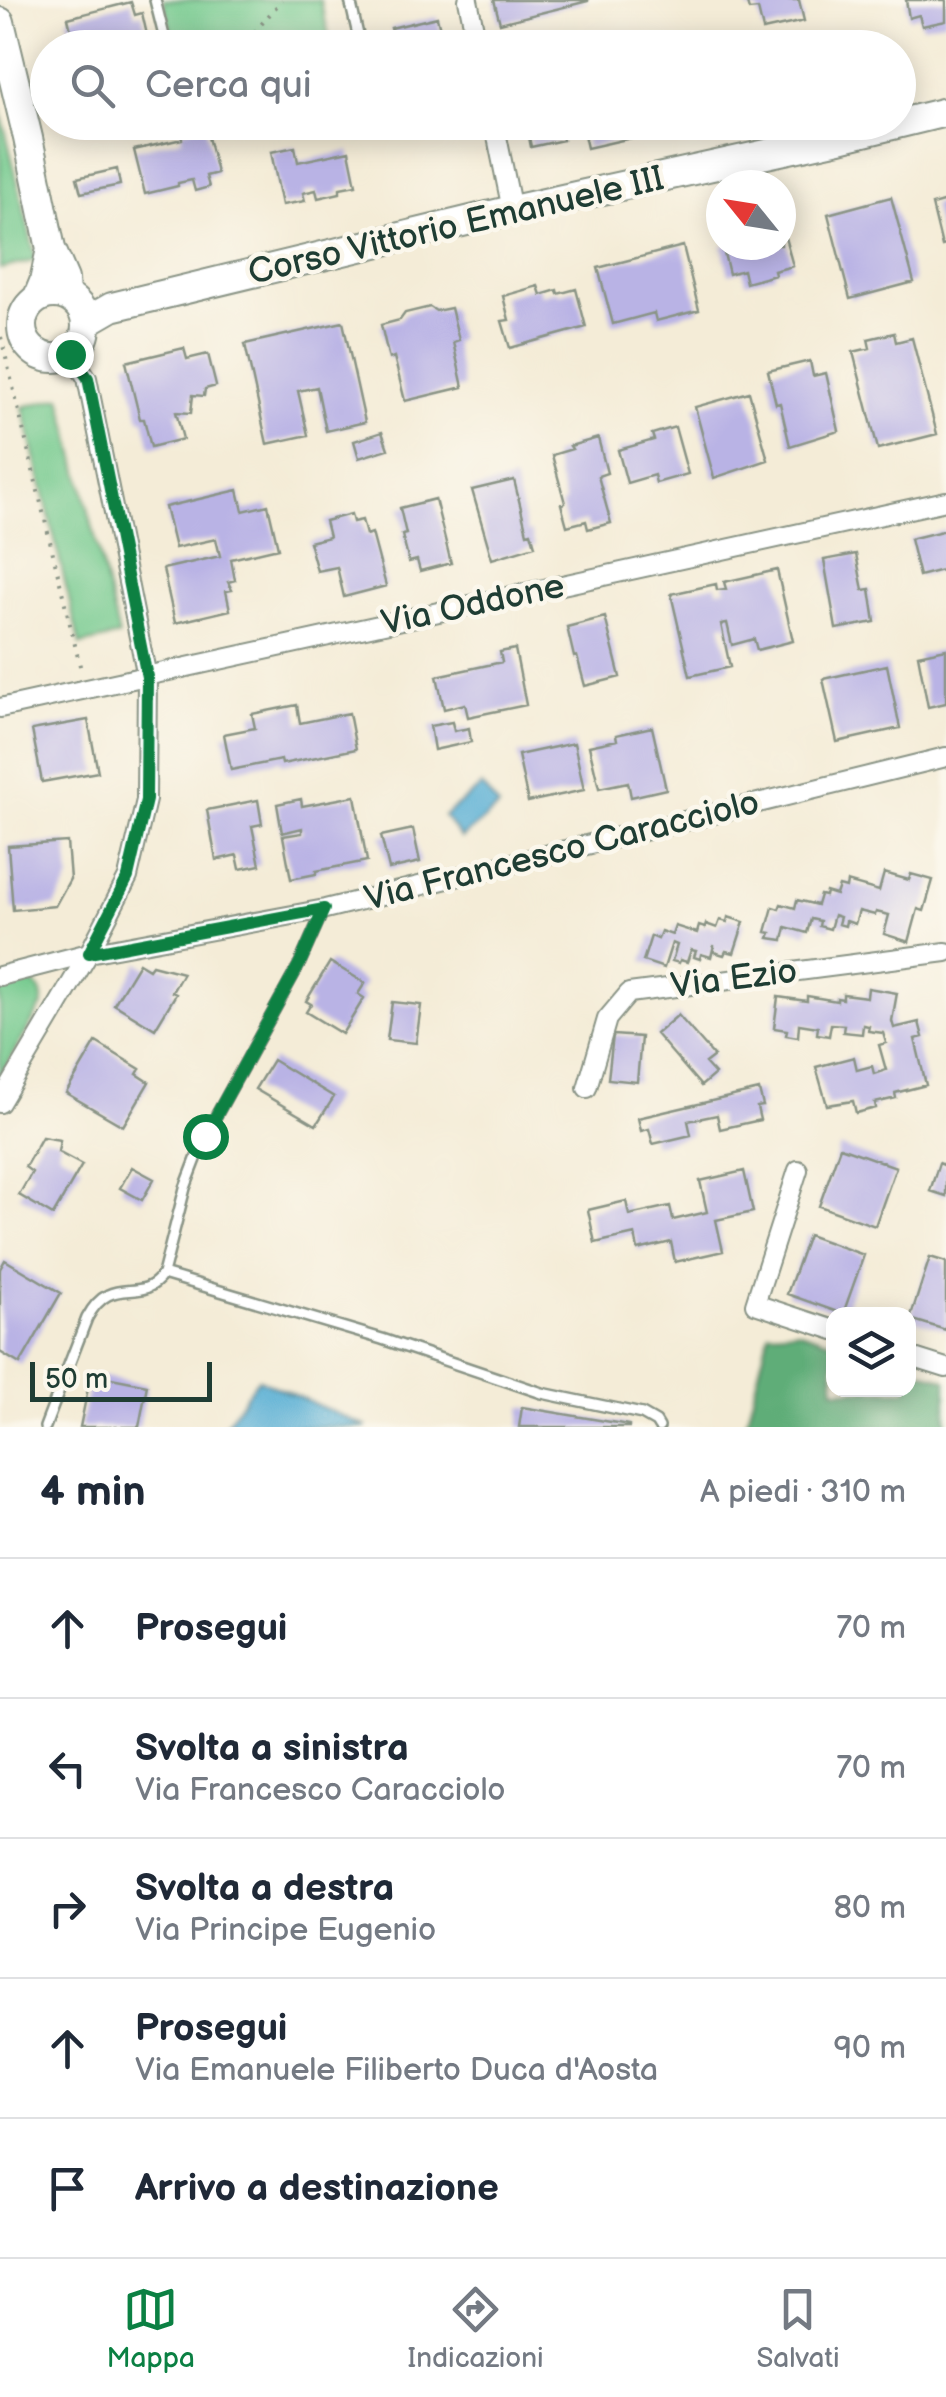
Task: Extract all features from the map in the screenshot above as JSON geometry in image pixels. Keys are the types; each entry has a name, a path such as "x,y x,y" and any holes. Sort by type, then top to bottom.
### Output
{"street":[{"path":"468,0 474,30"},
{"path":"0,22 51,248 64,279 51,298 24,315 8,336 42,356 62,358 83,341 86,322 79,306 51,298"},
{"name":"Corso Vittorio Emanuele III","path":"916,119 946,112"},
{"path":"498,140 512,210"},
{"name":"Corso Vittorio Emanuele III","path":"86,322 112,307 512,210 830,140"},
{"path":"0,1103 89,953 128,877 146,800 147,677 88,378 70,354"},
{"name":"Via Oddone","path":"0,708 946,501"},
{"name":"Via Francesco Caracciolo","path":"0,976 89,953 324,909 946,757"},
{"name":"Via Ezio","path":"587,1088 607,1019 629,992 946,952"},
{"path":"798,1170 755,1304 826,1327"},
{"path":"916,1359 946,1368"}],"lane":[{"path":"155,0 162,30"},
{"path":"350,0 358,30"},
{"path":"45,1427 95,1304 110,1292 147,1289 159,1280 185,1188 205,1136 299,965 324,909"},
{"path":"162,1274 360,1332 542,1394 642,1414 660,1427"}],"path":[{"path":"256,30 282,0"},
{"path":"8,336 86,689"}],"green space":[{"path":"163,0 320,0 328,30 171,30"},
{"path":"0,108 36,260 0,269"},
{"path":"61,397 119,636 80,645 23,407"},
{"path":"22,981 38,987 42,1005 0,1077 0,986"},
{"path":"797,1330 826,1340 826,1397 916,1397 916,1369 946,1380 946,1427 745,1427 769,1332"}],"water":[{"path":"482,786 499,807 461,838 444,816"},
{"path":"258,1379 367,1427 224,1427"}],"building":[{"path":"494,0 588,0 588,1 500,23"},
{"path":"746,0 799,0 804,21 763,30 758,9 749,10"},
{"path":"906,0 946,0 946,21 922,26 919,15 909,18"},
{"path":"131,2 135,15 142,13 146,30 71,30 68,18"},
{"path":"437,17 440,30 392,30"},
{"path":"178,140 209,140 217,173 206,176 209,187 195,191 192,180 145,194 134,150"},
{"path":"530,140 563,140 531,147"},
{"path":"585,140 622,140 587,148"},
{"path":"295,147 298,162 349,151 356,185 318,198 316,190 303,193 305,201 282,205 271,152"},
{"path":"117,169 120,185 81,193 77,178"},
{"path":"891,197 914,282 850,299 828,214"},
{"path":"946,201 946,245 942,246 932,205"},
{"path":"683,246 699,310 656,321 654,313 613,324 598,268"},
{"path":"726,260 791,260 793,266 746,283 743,270 729,274"},
{"path":"538,286 541,295 576,289 586,327 510,348 502,321 509,320 503,296"},
{"path":"430,307 436,311 451,308 459,340 453,342 463,387 405,401 381,325"},
{"path":"343,322 365,422 326,431 317,387 298,391 308,435 267,444 245,344"},
{"path":"894,333 896,342 912,338 937,434 878,449 853,352 870,348 868,339"},
{"path":"184,348 187,359 208,354 216,386 205,389 204,396 193,395 191,413 176,412 183,439 151,447 126,362"},
{"path":"810,361 813,376 826,373 839,431 790,446 768,371"},
{"path":"749,392 768,460 714,478 695,407"},
{"path":"675,427 688,474 656,483 654,475 627,483 618,450 654,440 652,434"},
{"path":"382,432 388,449 359,458 354,441"},
{"path":"598,438 607,473 598,476 611,523 588,529 586,521 567,526 552,455"},
{"path":"514,480 527,533 531,532 535,546 492,559 472,490"},
{"path":"238,490 243,511 268,505 278,548 231,559 235,580 228,582 232,590 226,591 230,610 175,623 163,569 220,556 216,539 175,548 165,507"},
{"path":"435,499 451,563 420,571 417,560 409,562 400,508"},
{"path":"351,514 353,522 362,520 366,535 372,533 386,586 344,597 337,567 317,571 309,542 329,537 325,521"},
{"path":"946,530 946,569 919,576 910,539"},
{"path":"856,554 863,590 870,589 875,622 836,629 824,560"},
{"path":"777,570 793,641 757,650 754,639 732,645 727,623 721,624 730,667 690,676 671,594 716,584 717,590 726,589 724,582"},
{"path":"605,617 620,677 585,686 567,627"},
{"path":"515,649 526,705 468,717 465,704 444,709 437,676 502,662 500,652"},
{"path":"946,649 946,703 928,707 918,655"},
{"path":"887,665 900,728 837,742 823,679"},
{"path":"297,705 300,723 349,713 356,749 231,770 224,734 255,728 252,714"},
{"path":"88,720 98,772 42,782 32,730"},
{"path":"452,722 454,731 469,728 471,742 434,750 430,726"},
{"path":"652,727 666,789 631,797 628,782 599,788 589,746"},
{"path":"574,743 584,790 528,802 518,755"},
{"path":"355,796 367,861 291,879 283,836 302,833 302,828 282,833 277,804 301,799 302,806"},
{"path":"258,800 262,824 252,826 260,865 240,869 237,855 216,860 207,810"},
{"path":"413,829 420,862 389,869 381,836"},
{"path":"67,842 70,879 55,906 13,910 8,846"},
{"path":"884,873 909,880 911,874 933,880 924,911 918,909 909,942 884,934 889,915 859,911 855,924 838,924 840,917 834,915 830,929 811,919 807,933 786,927 783,940 769,938 771,933 766,932 773,907 779,909 781,904 795,908 797,900 817,905 820,895 836,895 839,886 846,888 847,882 879,891"},
{"path":"728,917 744,922 734,953 714,952 714,945 711,957 694,957 696,951 691,950 687,962 679,963 672,961 677,945 672,943 664,968 643,961 651,936 658,939 661,931 672,935 675,926 697,933 699,926 717,928 720,920 727,922"},
{"path":"330,962 365,983 358,994 364,998 342,1034 306,1012 311,1004 306,1001"},
{"path":"139,963 149,969 152,965 183,973 172,992 176,994 155,1029 114,1004"},
{"path":"868,988 897,993 894,1028 919,1022 923,1037 915,1039 926,1085 895,1093 896,1098 856,1113 853,1101 827,1105 816,1067 854,1057 857,1070 872,1066 874,1074 886,1070 879,1045 886,1043 883,1033 868,1031 869,1026 863,1025 862,1034 843,1032 844,1025 831,1024 829,1036 817,1034 818,1027 799,1024 798,1037 774,1028 778,997 837,1001 843,999 843,994 867,997"},
{"path":"392,1002 421,1005 416,1043 387,1040"},
{"path":"678,1015 714,1056 705,1063 715,1074 701,1086 656,1034"},
{"path":"613,1035 641,1037 637,1082 608,1079"},
{"path":"96,1042 140,1069 137,1074 149,1082 123,1126 66,1093"},
{"path":"273,1060 334,1097 316,1125 255,1089"},
{"path":"759,1090 763,1106 757,1107 760,1120 720,1129 717,1115 688,1121 691,1135 653,1144 649,1129 641,1131 638,1118"},
{"path":"42,1137 60,1140 58,1152 82,1165 53,1215 19,1195 32,1172 25,1167"},
{"path":"840,1147 896,1167 875,1226 819,1206"},
{"path":"939,1163 946,1166 946,1196 930,1191"},
{"path":"132,1167 154,1179 142,1200 120,1188"},
{"path":"744,1171 753,1212 716,1220 723,1251 675,1262 671,1242 638,1250 635,1234 595,1243 588,1210 626,1201 629,1215 670,1206 673,1220 707,1212 700,1181"},
{"path":"808,1235 864,1255 845,1307 826,1308 787,1294"},
{"path":"930,1257 946,1262 946,1330 916,1321 914,1307"},
{"path":"5,1260 61,1293 20,1364 0,1352 0,1269"},
{"path":"91,1374 147,1385 139,1427 80,1427"},
{"path":"522,1407 629,1425 629,1427 519,1427"}],"route":[{"path":"70,354 88,378 147,677 146,800 128,877 89,953 324,909 299,965 205,1136"}]}
